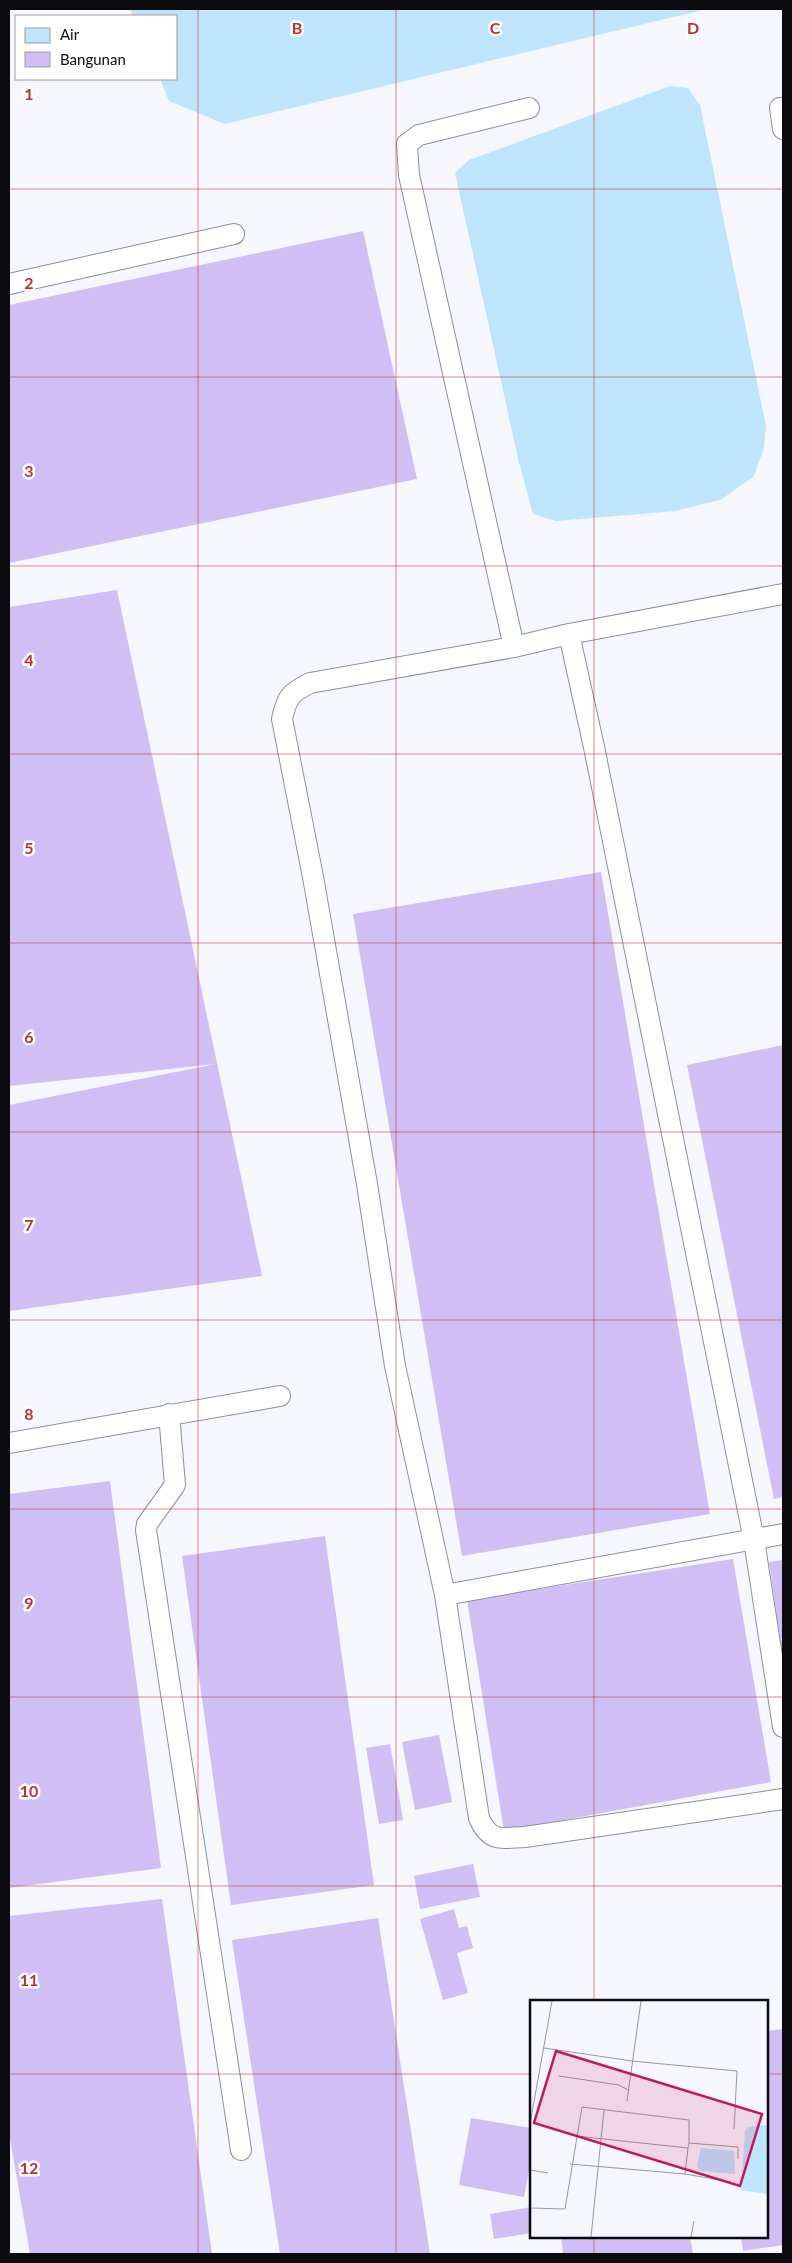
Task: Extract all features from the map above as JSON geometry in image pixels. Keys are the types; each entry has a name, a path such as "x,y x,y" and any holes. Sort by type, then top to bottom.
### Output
{"lane":[{"path":"514,647 409,175 407,144 419,136 529,108"},
{"path":"780,108 783,129"},
{"path":"9,284 234,234"},
{"path":"783,594 569,634 514,647 310,683 294,691 286,700 282,718 313,877 365,1175 395,1366 445,1595 479,1818 488,1834 497,1838 525,1837 783,1799"},
{"path":"569,634 598,766 754,1540 783,1727"},
{"path":"9,1443 280,1396"},
{"path":"169,1414 175,1485 146,1524 146,1530 241,2150"},
{"path":"445,1595 783,1534"}],"water":[{"path":"130,9 707,9 225,124 169,101 160,80 178,80 178,15 133,15"},
{"path":"670,86 688,88 700,105 766,426 764,448 754,476 722,499 676,511 556,521 533,514 519,463 455,173 469,160"}],"building":[{"path":"363,231 417,479 9,563 9,305"},
{"path":"117,590 262,1276 9,1311 9,1105 216,1064 9,1086 9,607"},
{"path":"601,872 710,1514 462,1556 353,914"},
{"path":"783,1045 783,1497 774,1499 687,1065"},
{"path":"110,1481 161,1868 9,1888 9,1494"},
{"path":"325,1536 374,1885 231,1905 182,1556"},
{"path":"733,1559 771,1782 504,1831 467,1600"},
{"path":"783,1560 783,1651 782,1651 769,1562"},
{"path":"439,1735 452,1802 415,1810 402,1742"},
{"path":"390,1744 403,1820 379,1824 366,1748"},
{"path":"473,1864 480,1897 420,1909 414,1876"},
{"path":"162,1899 212,2254 30,2254 9,2133 9,1916"},
{"path":"454,1909 459,1928 467,1926 473,1948 457,1953 468,1993 443,2000 420,1919"},
{"path":"378,1918 430,2254 280,2254 232,1940"},
{"path":"783,2029 783,2245 743,2251 741,2238 767,2238 767,2031"},
{"path":"471,2118 530,2128 530,2166 524,2197 459,2185"},
{"path":"530,2207 530,2233 494,2239 490,2214"},
{"path":"561,2238 690,2238 693,2254 563,2254"}]}
